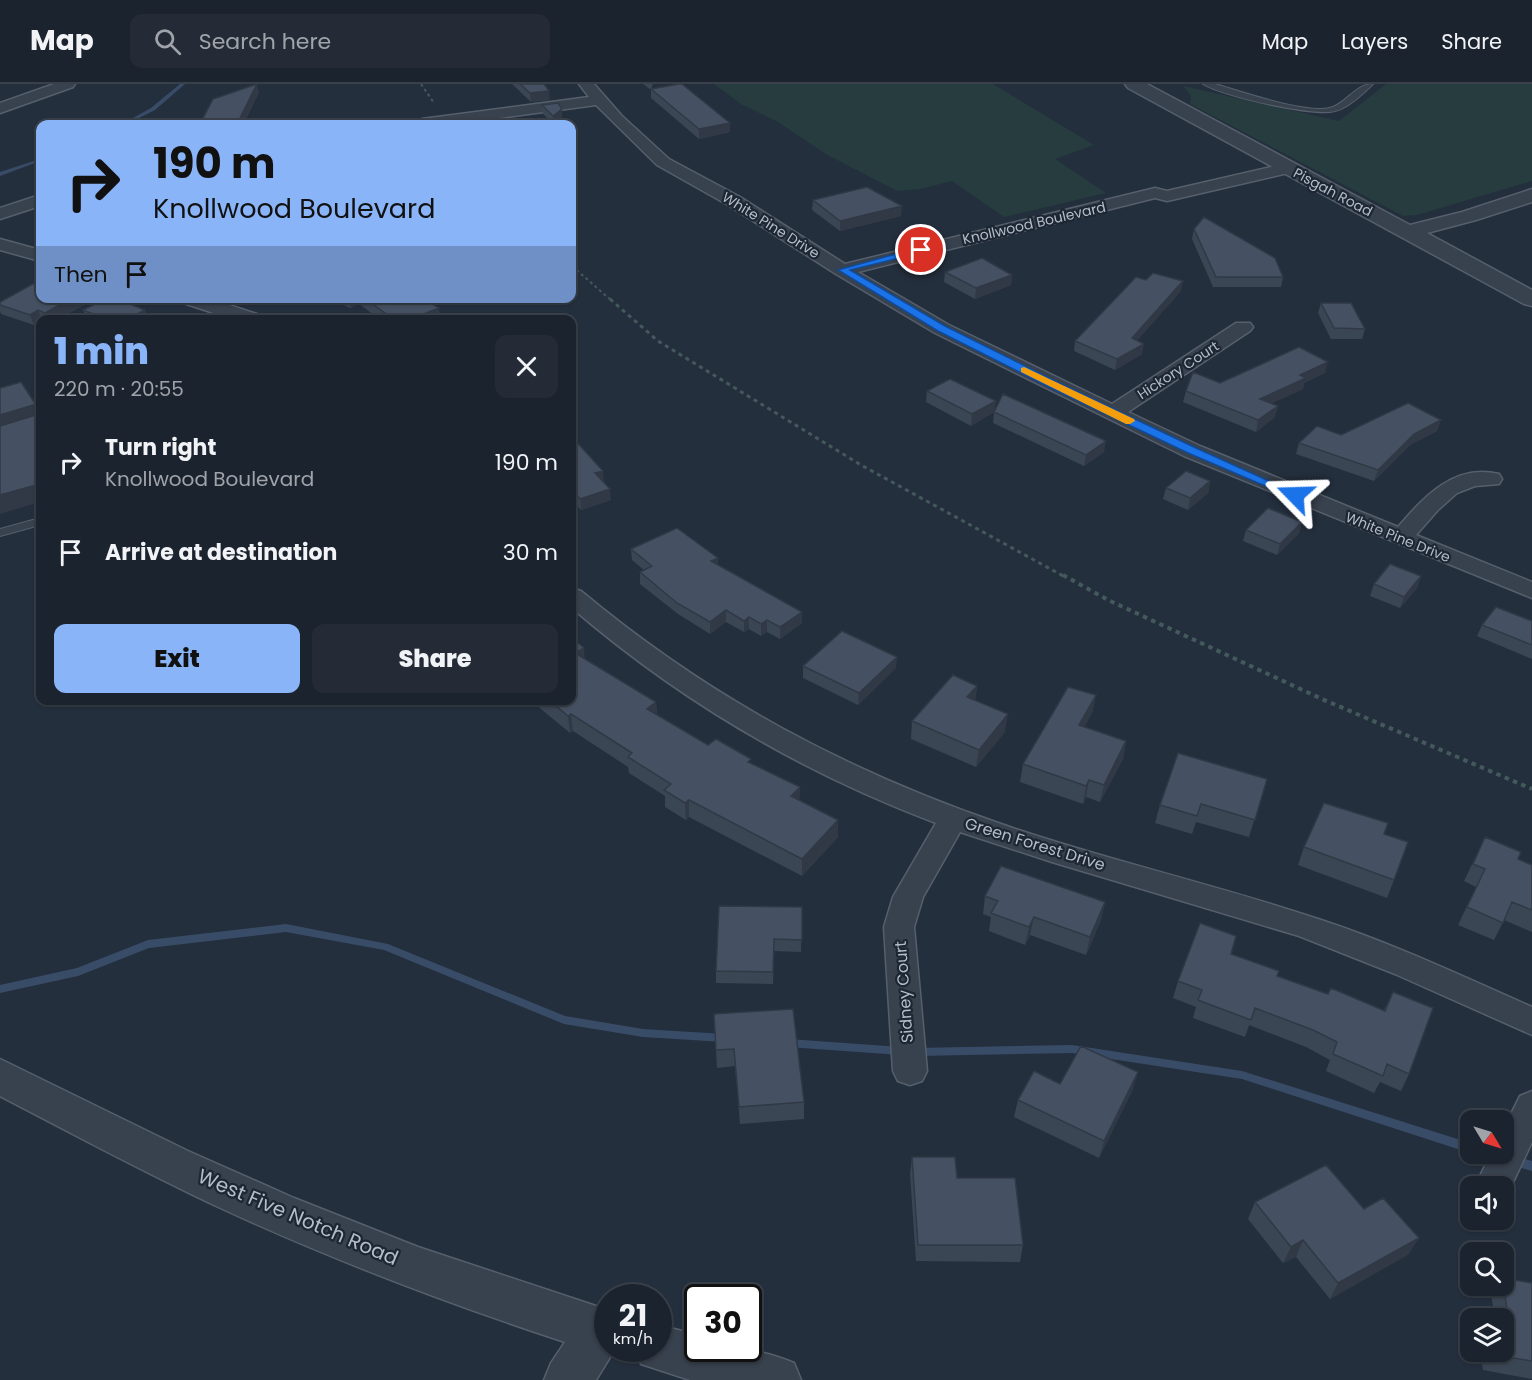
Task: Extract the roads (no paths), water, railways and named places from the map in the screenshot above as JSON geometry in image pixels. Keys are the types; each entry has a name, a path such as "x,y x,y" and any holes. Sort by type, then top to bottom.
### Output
{"street":[{"path":"0,108 68,84"},
{"name":"White Pine Drive","path":"586,84 617,119 663,162 734,201 842,270 942,328 1112,413 1252,477 1532,591"},
{"name":"Pisgah Road","path":"1134,84 1532,300"},
{"path":"452,120 600,100"},
{"name":"Knollwood Boulevard","path":"842,270 1155,193 1167,196 1280,164"},
{"path":"1407,232 1469,216 1532,195"},
{"path":"0,214 36,201"},
{"path":"0,244 36,255"},
{"path":"203,303 241,315"},
{"path":"229,311 241,303"},
{"name":"Hickory Court","path":"1112,413 1243,327"},
{"path":"1401,538 1448,487 1468,480 1491,479"},
{"name":"Green Forest Drive","path":"576,599 641,652 686,683 755,726 873,785 992,832 1279,917 1442,981 1532,1022"},
{"name":"Sidney Court","path":"910,1071 899,927 908,897 953,818"},
{"name":"West Five Notch Road","path":"0,1076 221,1187 334,1237 547,1315 594,1329"},
{"path":"1497,1176 1532,1106"},
{"path":"568,1380 594,1345"},
{"path":"672,1352 777,1380"}],"lane":[{"path":"1207,84 1297,107 1323,111 1334,110 1369,84"},
{"path":"0,533 36,522"}],"waterway":[{"path":"132,120 153,109 183,84"},
{"path":"0,174 36,161"},
{"path":"0,989 78,972 148,944 286,928 385,947 564,1020 643,1033 724,1038"},
{"path":"788,1043 901,1051"},
{"path":"916,1052 1072,1049 1242,1075 1460,1145"},
{"path":"1514,1161 1532,1166"}]}
